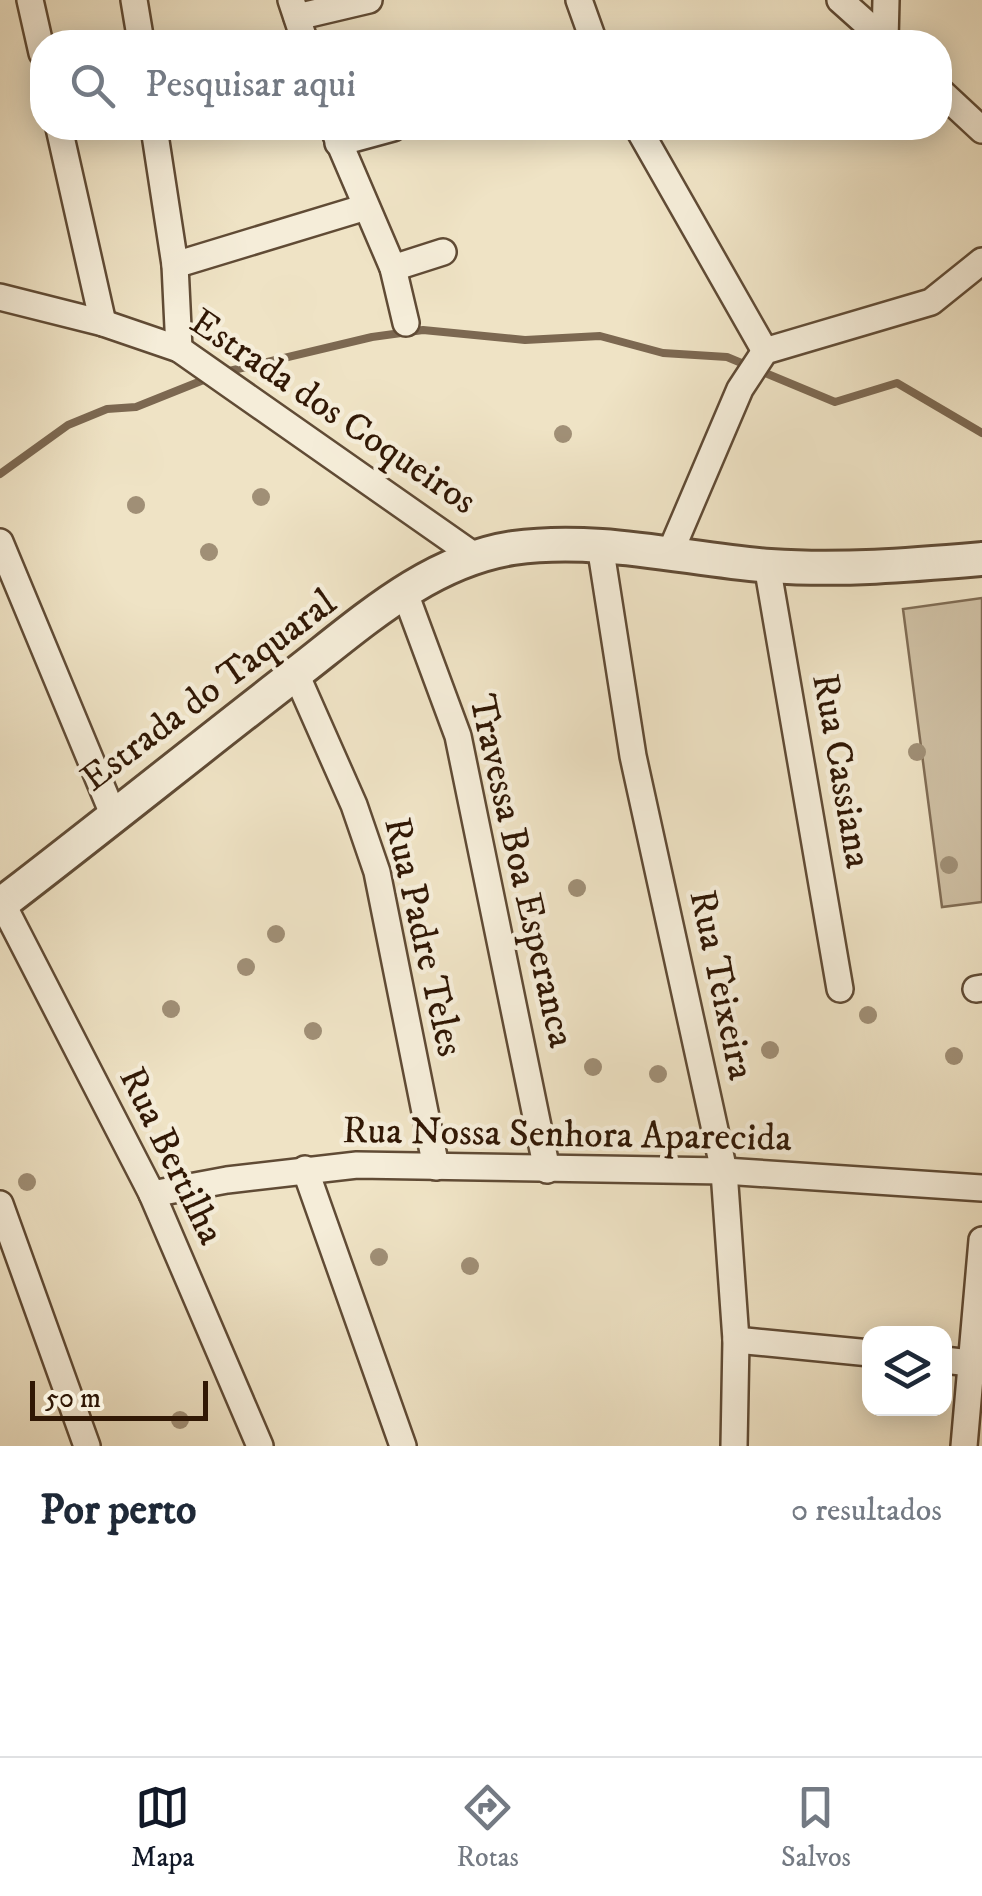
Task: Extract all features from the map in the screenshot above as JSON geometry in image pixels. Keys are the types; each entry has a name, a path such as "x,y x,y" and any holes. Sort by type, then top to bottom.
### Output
{"street":[{"path":"30,0 37,30"},
{"path":"134,0 139,30"},
{"path":"294,8 370,0"},
{"path":"579,0 590,30"},
{"path":"840,0 873,30"},
{"path":"886,0 886,30"},
{"path":"952,102 982,130"},
{"path":"62,140 103,323"},
{"path":"156,140 175,265 179,349"},
{"path":"338,140 393,268 406,323"},
{"path":"644,140 761,356"},
{"path":"175,265 366,207"},
{"path":"393,268 444,252"},
{"path":"670,553 740,389 761,356 931,302 982,261"},
{"name":"Estrada dos Coqueiros","path":"0,297 103,323 179,349 476,556 549,544 600,544 767,566 864,568 982,560"},
{"path":"0,542 113,814"},
{"name":"Rua Teixeira","path":"600,544 633,756 724,1171 736,1340 734,1446"},
{"name":"Estrada do Taquaral","path":"1,903 405,593 446,566 476,556"},
{"name":"Rua Cassiana","path":"767,566 840,989"},
{"name":"Travessa Boa Esperanca","path":"405,593 458,736 547,1170"},
{"name":"Rua Padre Teles","path":"296,674 354,805 376,872 436,1168"},
{"name":"Rua Bertilha","path":"1,903 152,1194 260,1446"},
{"name":"Rua Nossa Senhora Aparecida","path":"152,1194 305,1169 436,1168 724,1171 982,1188"},
{"path":"305,1169 403,1446"},
{"path":"0,1204 87,1446"},
{"path":"964,1446 957,1362 982,1240"},
{"path":"736,1340 862,1352"}],"shaded area":[{"path":"982,598 982,902 942,907 903,609"}],"waterway":[{"path":"225,372 372,337 423,330 525,340 600,336 663,353 727,357 835,402 897,383 982,433"},
{"path":"0,474 68,425 107,409 136,407 211,377"}]}
